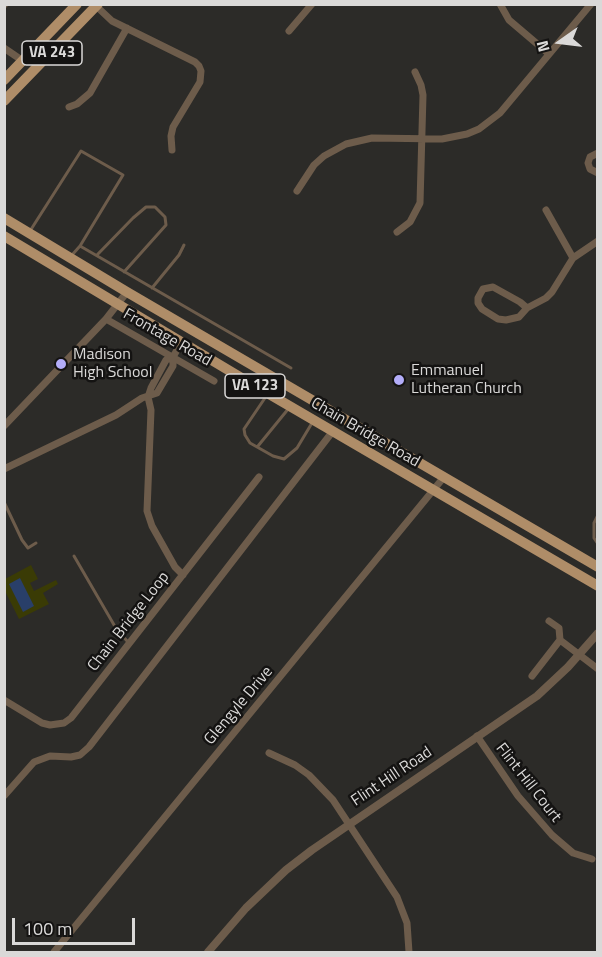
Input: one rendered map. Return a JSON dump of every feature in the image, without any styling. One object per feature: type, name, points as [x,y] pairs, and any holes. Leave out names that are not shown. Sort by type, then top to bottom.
[{"type":"main road","name":"VA 243","points":[[4,80],[77,4]]},
{"type":"main road","name":"VA 243","points":[[4,101],[96,5]]},
{"type":"main road","name":"VA 123","points":[[4,218],[127,292]]},
{"type":"main road","name":"VA 123","points":[[5,237],[118,305]]},
{"type":"main road","name":"Chain Bridge Road","points":[[127,292],[597,567]]},
{"type":"main road","name":"Chain Bridge Road","points":[[118,305],[596,586]]},
{"type":"street","points":[[289,32],[312,4]]},
{"type":"street","points":[[500,4],[509,20],[549,54]]},
{"type":"street","points":[[297,191],[314,165],[329,153],[346,144],[372,138],[454,138],[490,122],[591,4]]},
{"type":"street","points":[[96,5],[112,21],[199,66],[201,76],[173,127],[172,150]]},
{"type":"street","points":[[69,107],[77,104],[90,93],[127,28]]},
{"type":"street","points":[[4,48],[23,61]]},
{"type":"street","points":[[397,232],[411,222],[419,208],[423,95],[415,72]]},
{"type":"street","points":[[597,153],[590,157],[588,164],[590,169],[597,173]]},
{"type":"street","points":[[546,210],[573,258]]},
{"type":"street","points":[[527,308],[493,287],[483,289],[478,298],[482,309],[498,319],[506,321],[519,317],[527,308],[546,298],[573,258],[597,241]]},
{"type":"street","points":[[4,426],[106,319],[127,292]]},
{"type":"street","name":"Frontage Road","points":[[106,319],[214,381]]},
{"type":"street","points":[[4,469],[116,415],[141,398],[157,393],[173,366],[173,357],[181,343]]},
{"type":"street","name":"Chain Bridge Loop","points":[[4,700],[42,723],[50,725],[64,723],[71,718],[183,575],[174,567],[147,511],[151,410],[148,397]]},
{"type":"street","points":[[4,796],[34,762],[50,756],[71,758],[80,755],[89,747],[333,431]]},
{"type":"street","points":[[183,575],[260,477]]},
{"type":"street","name":"Glengyle Drive","points":[[54,952],[444,477]]},
{"type":"street","points":[[532,676],[560,640],[559,628],[549,621]]},
{"type":"street","name":"Flint Hill Road","points":[[208,952],[267,887],[312,850],[537,696],[580,654],[597,633]]},
{"type":"street","points":[[560,640],[597,669]]},
{"type":"street","name":"Flint Hill Court","points":[[477,736],[518,796],[552,835],[573,853],[592,859]]},
{"type":"street","points":[[269,753],[282,758],[309,775],[333,800],[397,897],[407,923],[409,952]]},
{"type":"lane","points":[[29,233],[81,151],[123,175],[80,246],[70,258]]},
{"type":"lane","points":[[97,255],[123,227],[146,207],[155,207],[165,216],[166,225],[124,272]]},
{"type":"lane","points":[[152,288],[179,255],[184,245]]},
{"type":"lane","points":[[80,246],[291,368]]},
{"type":"lane","points":[[268,393],[244,429],[250,442],[273,456],[288,458],[314,420]]},
{"type":"lane","points":[[258,446],[291,407]]},
{"type":"lane","points":[[4,501],[28,548],[36,543]]},
{"type":"lane","points":[[597,515],[594,523],[594,538],[597,544]]},
{"type":"lane","points":[[74,556],[117,630],[129,644]]},
{"type":"shaded area","points":[[31,565],[38,579],[30,583],[34,591],[56,580],[58,584],[43,593],[49,604],[19,619],[5,591],[5,579]]},
{"type":"water","points":[[20,578],[34,606],[23,612],[9,584]]},
{"type":"place","name":"Madison High School","points":[[61,364]]},
{"type":"place","name":"Emmanuel Lutheran Church","points":[[399,380]]}]
